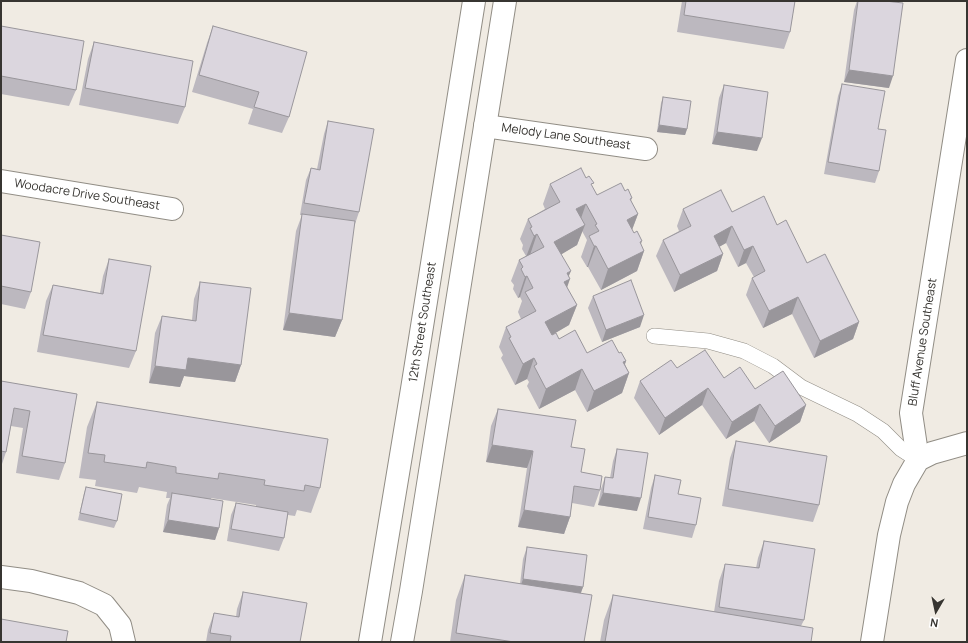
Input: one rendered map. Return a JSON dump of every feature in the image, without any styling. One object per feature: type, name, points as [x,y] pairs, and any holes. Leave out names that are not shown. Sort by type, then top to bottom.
[{"type":"main road","name":"12th Street Southeast","points":[[370,642],[474,1]]},
{"type":"main road","points":[[402,642],[505,1]]},
{"type":"main road","name":"Bluff Avenue Southeast","points":[[918,460],[911,413],[967,60]]},
{"type":"main road","name":"Melody Lane Southeast","points":[[485,126],[646,149]]},
{"type":"main road","name":"Woodacre Drive Southeast","points":[[1,181],[172,209]]},
{"type":"main road","points":[[872,642],[889,535],[897,502],[904,484],[918,460],[932,453],[967,443]]},
{"type":"main road","points":[[1,577],[31,581],[79,593],[104,606],[120,625],[124,642]]},
{"type":"lane","points":[[654,336],[708,341],[744,351],[773,366],[801,387],[857,414],[883,431],[901,449],[918,460]]},
{"type":"building","points":[[686,1],[795,1],[790,32],[684,15]]},
{"type":"building","points":[[858,1],[903,3],[893,76],[849,70]]},
{"type":"building","points":[[1,26],[84,41],[76,90],[1,76]]},
{"type":"building","points":[[213,26],[307,52],[289,117],[254,107],[259,92],[199,75]]},
{"type":"building","points":[[94,42],[193,61],[185,107],[85,88]]},
{"type":"building","points":[[842,84],[885,91],[878,129],[886,130],[879,171],[828,162]]},
{"type":"building","points":[[724,85],[768,92],[762,138],[717,132]]},
{"type":"building","points":[[663,97],[691,101],[687,129],[659,125]]},
{"type":"building","points":[[328,121],[374,129],[359,212],[304,203],[311,168],[320,170]]},
{"type":"building","points":[[581,168],[586,178],[589,176],[594,183],[591,184],[597,195],[621,183],[625,191],[628,189],[632,198],[630,199],[638,214],[627,220],[634,233],[637,231],[642,241],[640,242],[644,251],[608,269],[589,236],[599,231],[595,225],[597,224],[586,204],[576,209],[585,225],[554,242],[571,271],[567,273],[570,279],[564,282],[577,305],[545,322],[552,335],[556,333],[559,339],[575,330],[587,353],[612,340],[619,353],[621,352],[626,361],[623,362],[629,373],[594,391],[582,369],[546,389],[534,366],[537,364],[534,358],[523,364],[509,338],[511,337],[506,327],[536,311],[525,292],[533,288],[527,276],[525,277],[521,269],[523,267],[519,260],[544,247],[537,234],[534,236],[528,219],[560,202],[550,184]]},
{"type":"building","points":[[721,190],[732,212],[764,196],[777,225],[786,220],[807,263],[825,254],[859,322],[820,341],[798,297],[769,311],[752,278],[765,271],[753,246],[744,250],[732,226],[714,236],[723,254],[680,275],[663,240],[691,226],[683,209]]},
{"type":"building","points":[[302,214],[355,221],[342,320],[289,313]]},
{"type":"building","points":[[1,235],[40,242],[31,292],[1,286]]},
{"type":"building","points":[[109,259],[151,266],[136,351],[43,335],[53,285],[103,294]]},
{"type":"building","points":[[631,280],[644,315],[606,330],[593,296]]},
{"type":"building","points":[[200,282],[251,288],[241,365],[188,358],[186,370],[155,366],[162,316],[196,321]]},
{"type":"building","points":[[705,350],[724,378],[740,367],[755,389],[783,371],[806,405],[775,426],[760,404],[732,422],[708,388],[665,418],[640,381],[671,360],[677,368]]},
{"type":"building","points":[[1,381],[77,394],[65,463],[22,456],[30,411],[14,408],[6,452],[1,451]]},
{"type":"building","points":[[97,402],[328,439],[320,488],[305,485],[304,491],[264,485],[265,480],[219,473],[218,479],[176,473],[176,467],[147,462],[146,468],[104,462],[105,455],[88,453]]},
{"type":"building","points":[[498,409],[576,420],[571,447],[585,449],[581,472],[602,476],[600,490],[574,486],[570,517],[524,510],[533,451],[492,445]]},
{"type":"building","points":[[736,441],[827,456],[819,505],[728,489]]},
{"type":"building","points":[[617,449],[648,453],[641,498],[603,493],[605,477],[613,478]]},
{"type":"building","points":[[655,475],[681,480],[678,494],[701,498],[696,525],[648,517]]},
{"type":"building","points":[[86,487],[122,494],[117,521],[80,513]]},
{"type":"building","points":[[172,493],[223,501],[219,528],[168,520]]},
{"type":"building","points":[[236,503],[288,512],[284,538],[231,529]]},
{"type":"building","points":[[764,541],[815,549],[804,620],[719,607],[725,564],[759,568]]},
{"type":"building","points":[[527,547],[587,555],[583,587],[523,579]]},
{"type":"building","points":[[465,575],[592,595],[584,642],[514,642],[456,633]]},
{"type":"building","points":[[243,592],[307,603],[300,642],[230,642],[231,636],[210,633],[214,613],[239,617]]},
{"type":"building","points":[[613,595],[813,628],[811,642],[605,642]]},
{"type":"building","points":[[1,619],[68,631],[66,642],[1,642]]}]
